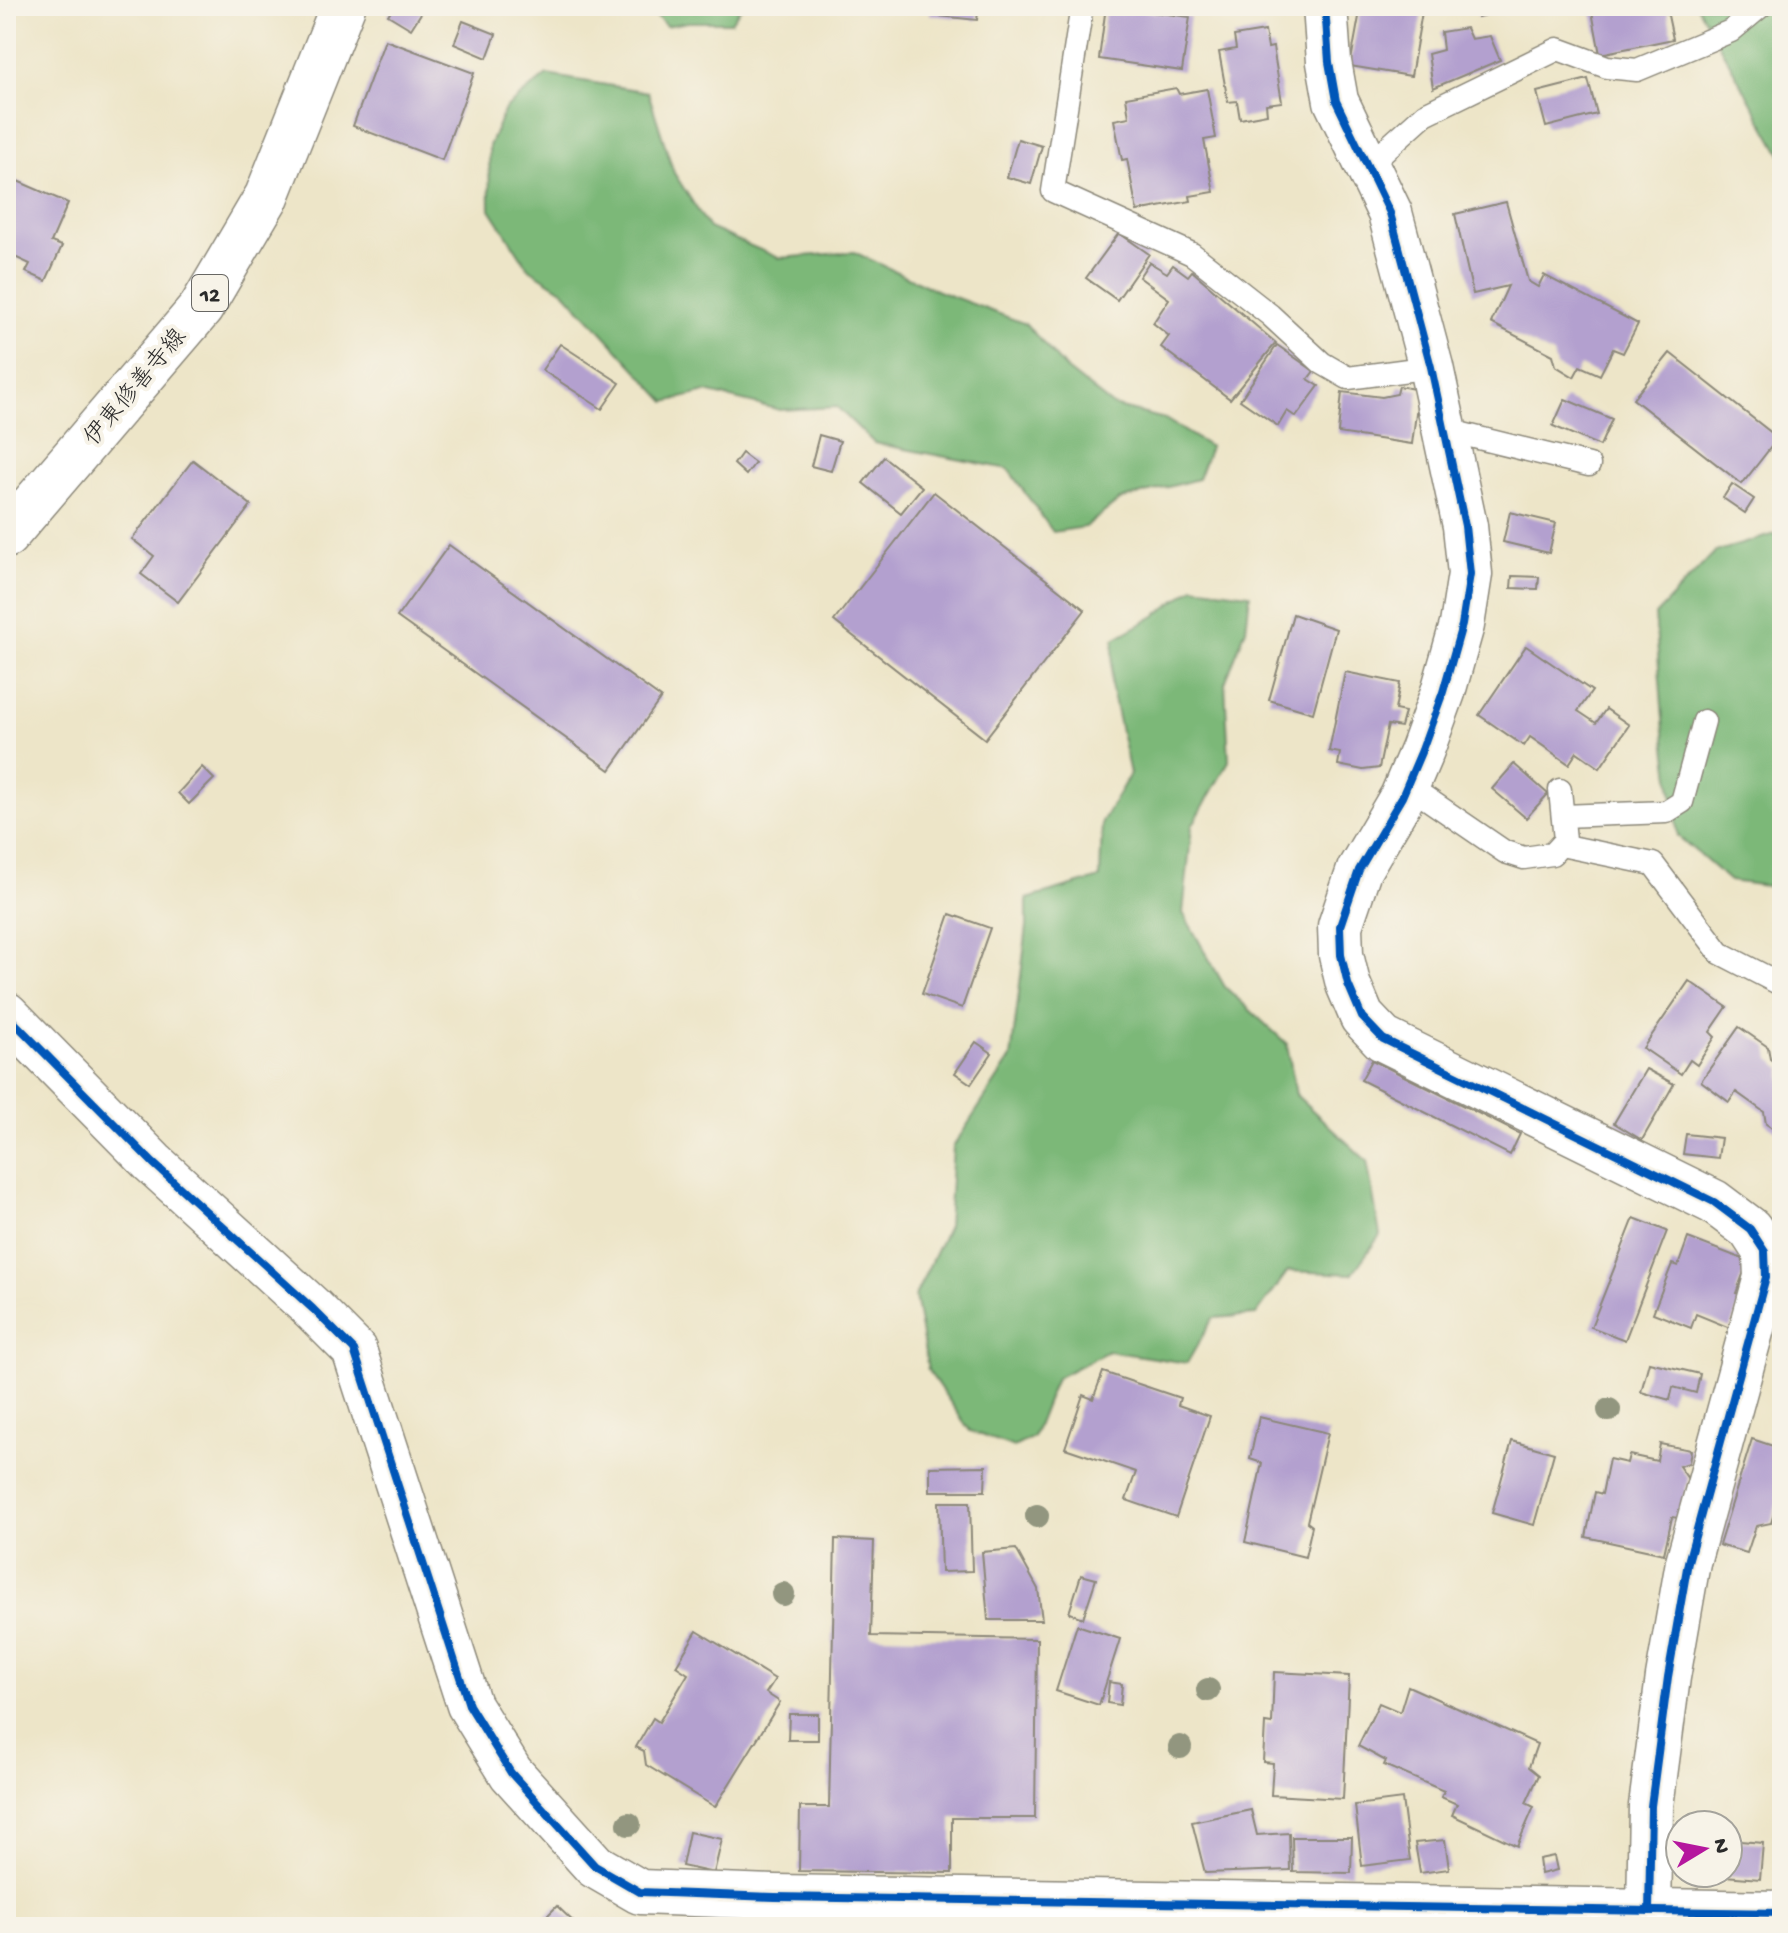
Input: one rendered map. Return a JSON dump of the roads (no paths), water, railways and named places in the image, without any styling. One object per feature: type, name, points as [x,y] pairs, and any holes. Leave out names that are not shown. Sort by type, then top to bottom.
[{"type":"street","name":"伊東修善寺線","points":[[6,536],[201,308],[267,196],[343,6]]},
{"type":"street","points":[[1325,6],[1329,62],[1336,101],[1390,213],[1431,367],[1465,526],[1470,574],[1462,625],[1447,678],[1407,785],[1359,870],[1340,926],[1341,955],[1348,984],[1362,1017],[1383,1039],[1714,1202],[1750,1229],[1774,1267],[1766,1277],[1685,1576],[1651,1806],[1649,1911]]},
{"type":"street","points":[[6,1014],[153,1163],[354,1350],[469,1705],[511,1773],[595,1866],[640,1892],[1782,1913]]},
{"type":"lane","points":[[1082,6],[1053,191],[1192,254],[1270,315],[1322,363],[1348,378],[1431,367]]},
{"type":"lane","points":[[1367,166],[1425,114],[1558,49],[1607,67],[1637,70],[1731,31],[1761,6]]},
{"type":"lane","points":[[1446,430],[1589,465]]},
{"type":"lane","points":[[1563,816],[1666,812],[1682,802],[1704,721]]},
{"type":"lane","points":[[1407,785],[1505,852],[1524,858],[1552,854],[1565,840],[1560,790]]},
{"type":"lane","points":[[1561,845],[1653,864],[1720,953],[1782,985]]}]
